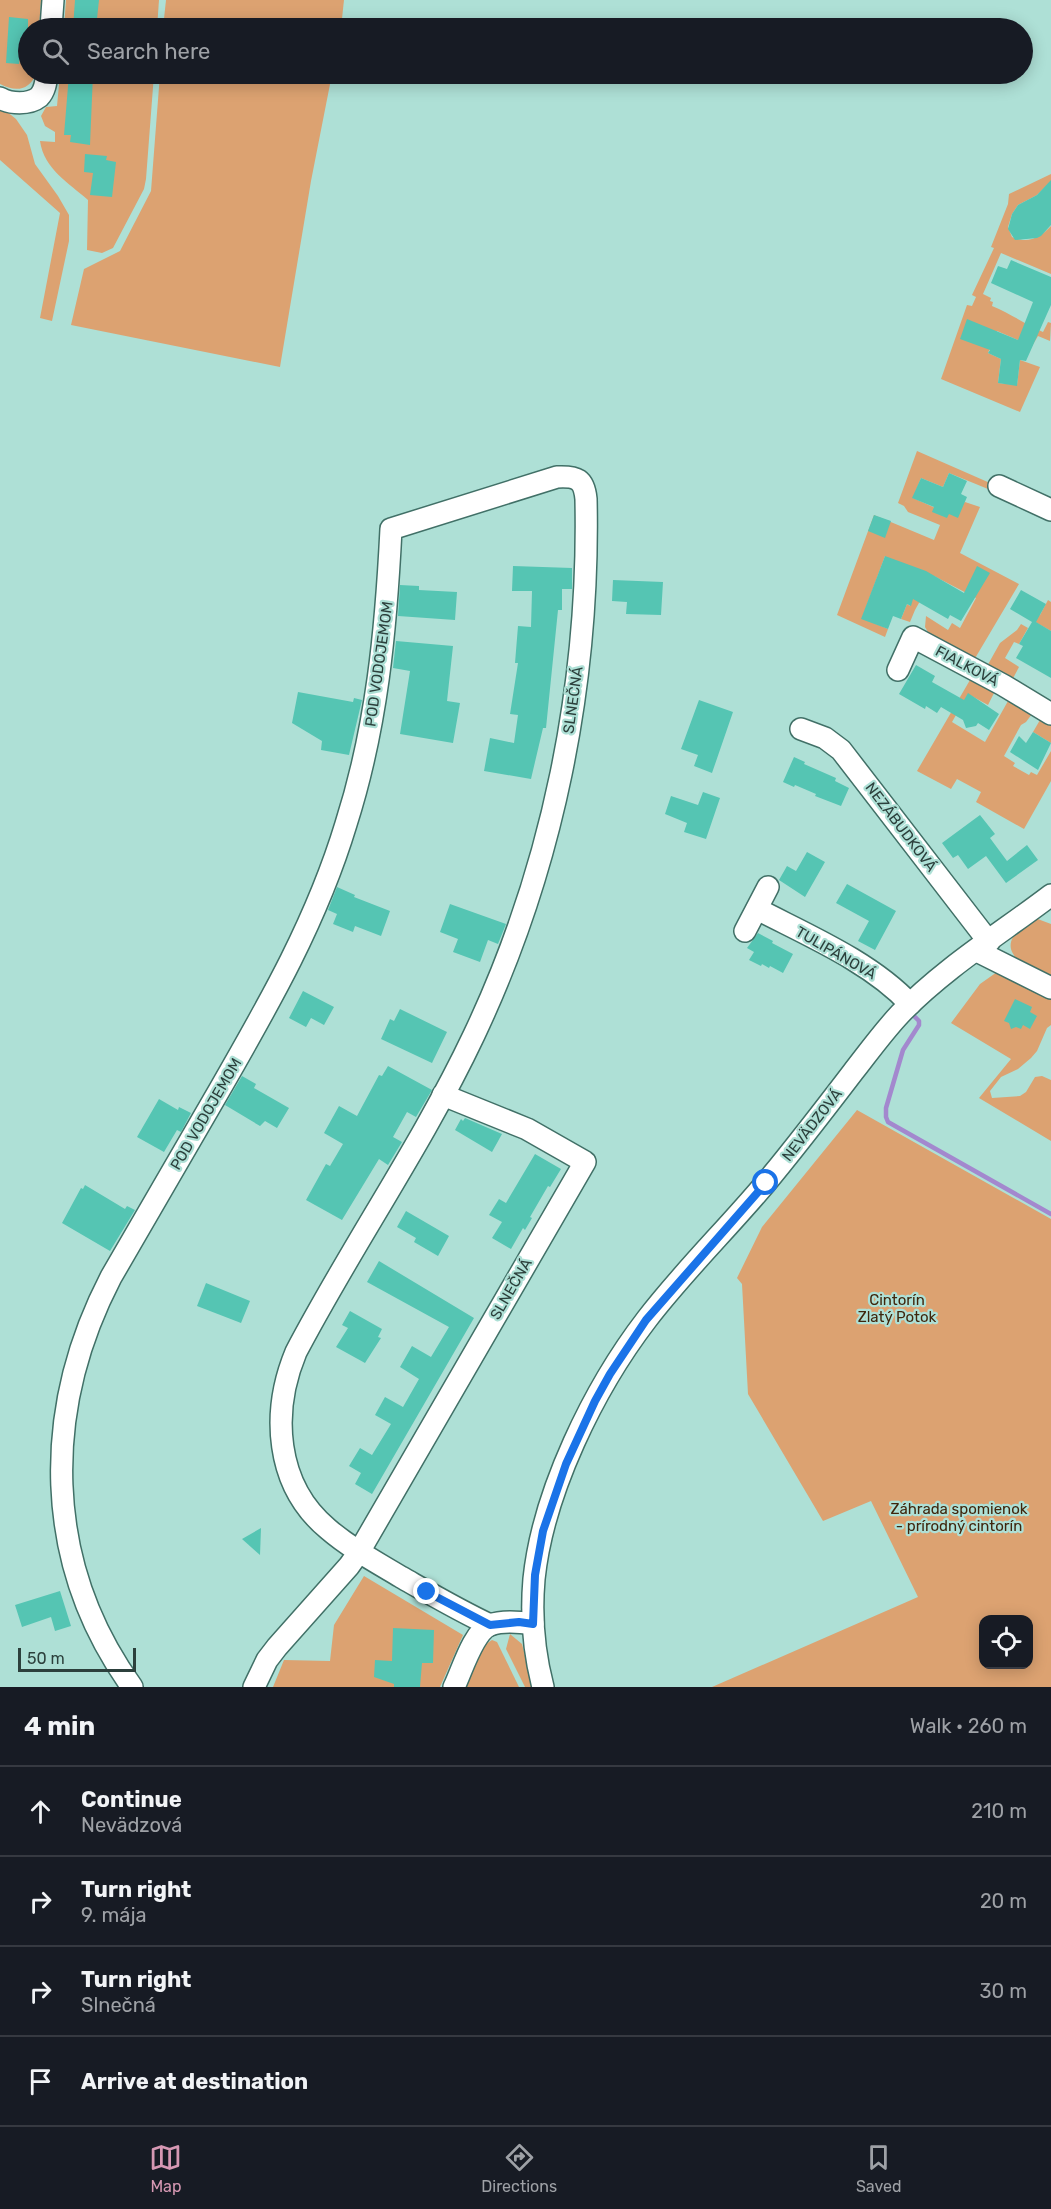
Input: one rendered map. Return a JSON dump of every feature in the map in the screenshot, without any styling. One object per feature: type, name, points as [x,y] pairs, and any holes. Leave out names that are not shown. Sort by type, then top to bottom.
[{"type":"street","points":[[52,18],[54,0]]},
{"type":"street","points":[[0,98],[12,103],[32,100],[40,96],[45,84]]},
{"type":"street","name":"SLNEČNÁ","points":[[391,529],[557,477],[570,476],[578,479],[585,487],[585,594],[570,727],[548,831],[512,946],[474,1035],[444,1095],[293,1358],[283,1390],[281,1406],[281,1436],[288,1469],[306,1503],[328,1529],[359,1552],[427,1592],[490,1625]]},
{"type":"street","points":[[999,486],[1051,510]]},
{"type":"street","name":"POD VODOJEMOM","points":[[132,1687],[96,1627],[81,1587],[70,1545],[61,1463],[71,1385],[78,1355],[97,1305],[267,1008],[302,940],[327,880],[352,804],[372,722],[385,638],[391,529]]},
{"type":"street","name":"FIALKOVÁ","points":[[898,670],[913,637],[1003,685],[1051,714]]},
{"type":"street","name":"NEZÁBUDKOVÁ","points":[[801,729],[825,738],[841,750],[983,946],[1051,988]]},
{"type":"street","points":[[745,931],[768,887]]},
{"type":"street","name":"NEVÄDZOVÁ","points":[[533,1624],[535,1575],[543,1531],[566,1464],[610,1374],[659,1304],[766,1183],[880,1038],[910,1004],[1051,895]]},
{"type":"street","name":"TULIPÁNOVÁ","points":[[757,909],[856,963],[895,988],[910,1004]]},
{"type":"street","name":"SLNEČNÁ","points":[[359,1552],[585,1162],[527,1129],[444,1095]]},
{"type":"street","points":[[254,1687],[267,1660],[277,1647],[359,1552]]},
{"type":"street","points":[[454,1687],[476,1637],[483,1629],[490,1625],[510,1623],[533,1624],[543,1687]]},
{"type":"green space","points":[[0,0],[41,0],[40,18],[18,18],[18,84],[30,84],[16,89],[0,84]]},
{"type":"green space","points":[[66,0],[159,0],[158,18],[65,18]]},
{"type":"green space","points":[[166,0],[344,0],[342,18],[164,18]]},
{"type":"green space","points":[[59,84],[153,84],[144,189],[113,248],[102,253],[87,250],[88,200],[52,167],[42,151],[40,141],[55,142],[55,132],[45,126],[41,116],[46,107],[57,106]]},
{"type":"green space","points":[[159,84],[330,84],[311,181],[280,367],[71,325],[84,269],[120,251],[151,191]]},
{"type":"green space","points":[[0,106],[16,119],[27,135],[35,164],[69,215],[69,241],[52,321],[40,318],[60,213],[0,160]]},
{"type":"green space","points":[[1051,174],[1051,181],[1037,195],[1018,205],[1008,227],[1012,237],[1028,240],[1043,234],[1051,226],[1051,274],[1001,253],[983,294],[991,298],[992,306],[1043,332],[1048,322],[1051,323],[1050,341],[1038,336],[1032,346],[997,331],[988,353],[1001,359],[998,383],[1017,385],[1020,360],[1040,367],[1020,412],[941,379],[967,305],[972,306],[976,297],[972,295],[994,248],[991,247],[1008,204],[1009,194]]},
{"type":"green space","points":[[917,451],[990,483],[988,489],[949,473],[943,487],[921,478],[913,498],[949,514],[965,502],[980,507],[960,553],[1019,584],[974,660],[929,634],[925,627],[926,616],[948,630],[952,623],[960,628],[976,598],[934,576],[910,622],[901,619],[907,604],[910,606],[885,556],[862,618],[888,629],[885,637],[837,615],[874,515],[934,540],[940,525],[908,512],[898,503]]},
{"type":"green space","points":[[1048,600],[1051,602],[1051,631],[1030,619],[1040,615]]},
{"type":"green space","points":[[1021,624],[1028,628],[1019,644],[1014,642],[1005,658],[1019,667],[1011,682],[986,668],[1000,643]]},
{"type":"green space","points":[[970,680],[994,693],[988,705],[968,694],[952,722],[985,742],[1008,701],[1032,714],[1021,725],[1004,756],[1015,763],[1013,766],[1029,775],[1031,772],[1037,775],[1051,751],[1051,781],[1024,829],[976,802],[981,792],[957,779],[951,789],[917,771]]},
{"type":"green space","points":[[1040,720],[1051,726],[1051,743],[1033,732]]},
{"type":"green space","points":[[1035,918],[1051,924],[1051,978],[1022,963],[1012,952],[1013,937]]},
{"type":"green space","points":[[997,972],[1051,999],[1051,1025],[1047,1028],[1037,1051],[1018,1069],[1001,1077],[990,1091],[992,1098],[1020,1096],[1026,1092],[1035,1077],[1042,1076],[1051,1080],[1051,1141],[979,1098],[1011,1059],[951,1023],[980,984]]},
{"type":"green space","name":"Cintorín Zlatý Potok","points":[[857,1110],[1051,1219],[1051,1687],[712,1687],[918,1597],[871,1501],[823,1521],[748,1394],[742,1284],[737,1278],[762,1227]]},
{"type":"green space","points":[[364,1576],[463,1635],[440,1687],[273,1687],[284,1660],[330,1661],[334,1625]]},
{"type":"green space","points":[[510,1634],[522,1644],[533,1687],[525,1687],[506,1649]]},
{"type":"green space","points":[[492,1640],[497,1642],[519,1687],[464,1687],[483,1646]]},
{"type":"building","points":[[75,0],[99,0],[97,18],[74,18]]},
{"type":"building","points":[[9,17],[18,18],[18,64],[6,63]]},
{"type":"building","points":[[68,84],[93,84],[90,145],[70,142],[71,135],[64,135]]},
{"type":"building","points":[[85,154],[107,156],[106,160],[116,162],[112,197],[90,195],[93,173],[84,172]]},
{"type":"building","points":[[1051,180],[1051,225],[1037,238],[1015,240],[1008,229],[1012,214],[1018,205],[1037,195]]},
{"type":"building","points":[[1011,260],[1051,277],[1051,305],[1026,361],[1020,360],[1017,386],[998,383],[1001,359],[988,353],[990,350],[960,339],[967,319],[1018,340],[1033,302],[991,283],[998,266],[1007,269]]},
{"type":"building","points":[[949,473],[967,481],[961,494],[967,497],[958,518],[949,514],[947,518],[932,512],[934,507],[912,498],[921,478],[943,487]]},
{"type":"building","points":[[874,515],[891,521],[885,538],[868,531]]},
{"type":"building","points":[[885,556],[926,571],[964,593],[977,566],[990,573],[961,621],[950,615],[948,619],[913,599],[911,606],[907,604],[901,619],[893,616],[888,629],[861,619]]},
{"type":"building","points":[[513,566],[572,568],[572,589],[562,589],[562,610],[558,610],[546,728],[543,728],[531,779],[484,771],[490,738],[514,743],[518,715],[510,714],[518,663],[515,663],[518,626],[531,627],[532,591],[512,591]]},
{"type":"building","points":[[613,580],[663,582],[661,615],[626,614],[627,602],[612,601]]},
{"type":"building","points":[[400,585],[419,586],[419,590],[457,592],[455,620],[398,616]]},
{"type":"building","points":[[1021,590],[1046,604],[1036,622],[1051,631],[1051,678],[1016,658],[1023,646],[1019,644],[1032,622],[1010,609]]},
{"type":"building","points":[[396,641],[453,646],[447,701],[460,703],[453,743],[400,734],[410,671],[393,668]]},
{"type":"building","points":[[916,665],[935,676],[932,682],[964,700],[968,693],[999,714],[989,730],[978,723],[976,726],[966,728],[963,720],[941,707],[937,713],[899,694]]},
{"type":"building","points":[[298,692],[353,702],[354,698],[362,700],[349,755],[321,750],[322,741],[292,723]]},
{"type":"building","points":[[699,700],[733,712],[712,773],[694,766],[698,755],[681,749]]},
{"type":"building","points":[[1033,732],[1051,743],[1038,770],[1010,752],[1019,736],[1026,743]]},
{"type":"building","points":[[794,757],[836,778],[835,781],[849,788],[841,806],[795,785],[794,787],[783,782]]},
{"type":"building","points":[[703,792],[720,798],[706,839],[684,832],[687,823],[665,814],[671,796],[698,805]]},
{"type":"building","points":[[980,815],[995,834],[990,838],[1007,861],[1027,845],[1038,860],[1006,883],[986,856],[968,869],[958,855],[953,858],[942,843]]},
{"type":"building","points":[[807,852],[825,862],[805,897],[779,880],[787,866],[796,871]]},
{"type":"building","points":[[847,884],[896,911],[875,950],[858,941],[869,921],[836,903]]},
{"type":"building","points":[[337,887],[355,895],[354,897],[390,911],[381,936],[355,926],[353,932],[333,924],[337,914],[328,910]]},
{"type":"building","points":[[450,904],[506,924],[498,944],[488,940],[480,962],[453,952],[458,939],[440,932]]},
{"type":"building","points":[[758,933],[793,954],[783,973],[770,966],[769,968],[762,964],[761,966],[749,960],[754,952],[747,948]]},
{"type":"building","points":[[303,991],[334,1007],[324,1025],[311,1018],[306,1027],[289,1018]]},
{"type":"building","points":[[1015,999],[1032,1007],[1030,1012],[1037,1016],[1030,1029],[1023,1025],[1021,1029],[1016,1027],[1011,1029],[1009,1023],[1004,1021]]},
{"type":"building","points":[[400,1009],[447,1032],[432,1063],[381,1039],[390,1019],[394,1021]]},
{"type":"building","points":[[388,1066],[432,1090],[416,1117],[407,1112],[393,1137],[402,1142],[388,1165],[379,1159],[342,1220],[306,1200],[326,1164],[330,1166],[343,1144],[324,1133],[339,1106],[357,1116],[379,1075],[382,1076]]},
{"type":"building","points":[[242,1076],[256,1084],[254,1088],[289,1108],[277,1128],[265,1121],[260,1126],[225,1105]]},
{"type":"building","points":[[159,1099],[178,1110],[179,1107],[191,1113],[181,1132],[177,1130],[164,1152],[137,1137]]},
{"type":"building","points":[[465,1118],[502,1134],[492,1152],[455,1130],[461,1119],[463,1121]]},
{"type":"building","points":[[535,1154],[561,1169],[550,1187],[548,1186],[525,1230],[523,1228],[511,1249],[492,1238],[502,1222],[489,1215],[499,1199],[506,1203]]},
{"type":"building","points":[[85,1185],[125,1209],[127,1206],[135,1210],[110,1251],[62,1223],[81,1188],[83,1189]]},
{"type":"building","points":[[406,1211],[449,1236],[438,1256],[414,1242],[416,1238],[397,1227]]},
{"type":"building","points":[[379,1261],[474,1318],[372,1494],[355,1484],[361,1473],[349,1466],[360,1448],[372,1455],[391,1424],[375,1415],[385,1397],[403,1407],[419,1379],[400,1367],[412,1346],[431,1357],[449,1327],[367,1282]]},
{"type":"building","points":[[206,1283],[250,1301],[241,1323],[197,1306]]},
{"type":"building","points":[[350,1311],[382,1329],[378,1337],[381,1338],[365,1363],[336,1347],[348,1328],[342,1325]]},
{"type":"building","points":[[261,1528],[260,1555],[242,1539]]},
{"type":"building","points":[[60,1591],[71,1626],[55,1631],[51,1617],[22,1627],[15,1605]]},
{"type":"building","points":[[393,1628],[434,1630],[433,1663],[422,1663],[420,1687],[394,1687],[394,1684],[374,1677],[375,1660],[392,1661]]},
{"type":"waterway","points":[[911,1013],[919,1021],[919,1025],[903,1050],[886,1108],[888,1122],[1051,1214]]},
{"type":"route","points":[[427,1592],[490,1625],[519,1622],[533,1624],[533,1588],[543,1531],[566,1464],[595,1401],[646,1320],[766,1183]]},
{"type":"park label","name":"Záhrada spomienok - prírodný cintorín","points":[[959,1518]]}]
